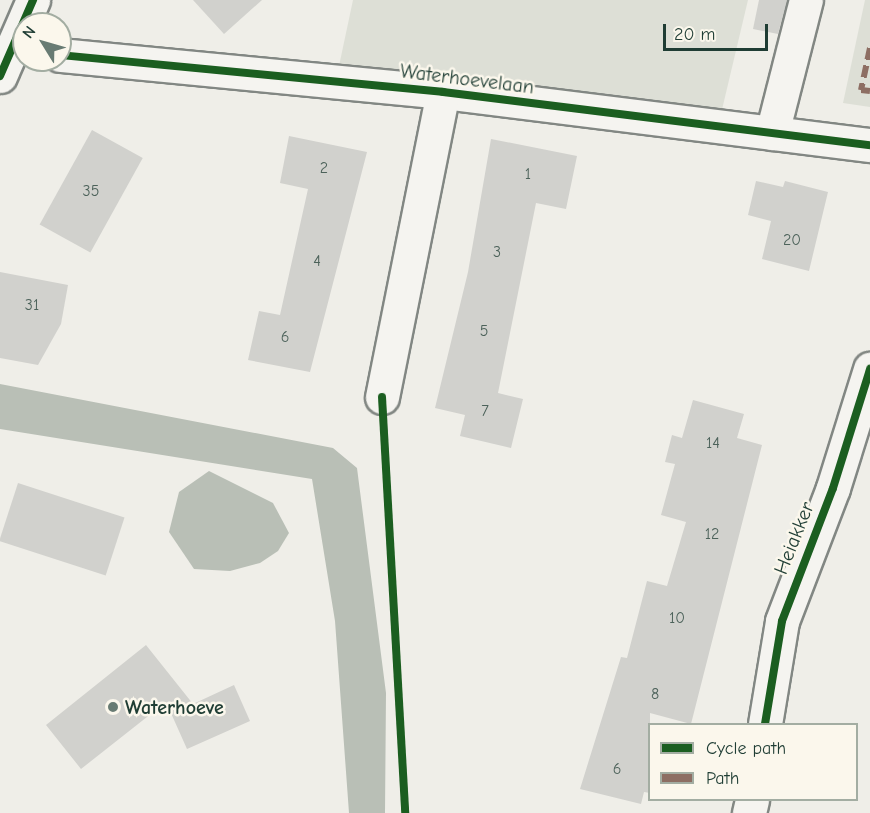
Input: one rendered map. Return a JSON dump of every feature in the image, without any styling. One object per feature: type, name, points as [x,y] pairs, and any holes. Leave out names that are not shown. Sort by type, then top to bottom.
[{"type":"street","points":[[772,134],[806,0]]},
{"type":"street","name":"Waterhoevelaan","points":[[72,56],[443,92],[870,145]]},
{"type":"street","name":"Waterhoevelaan","points":[[382,397],[443,92]]},
{"type":"street","name":"Heiakker","points":[[765,723],[787,602],[833,489],[870,369]]},
{"type":"shaded area","points":[[353,0],[748,0],[720,118],[339,66]]},
{"type":"shaded area","points":[[865,0],[870,0],[870,107],[843,103]]},
{"type":"shaded area","points":[[0,384],[333,448],[357,468],[386,693],[385,813],[349,813],[335,621],[312,479],[0,429]]},
{"type":"shaded area","points":[[209,471],[273,503],[289,533],[278,551],[260,563],[230,571],[194,569],[169,532],[179,492]]},
{"type":"building","points":[[193,0],[262,0],[224,34]]},
{"type":"building","points":[[759,0],[787,0],[778,34],[753,29]]},
{"type":"building","points":[[92,130],[143,158],[90,253],[40,224]]},
{"type":"building","points":[[289,136],[367,152],[310,372],[248,360],[259,311],[280,315],[308,189],[280,183]]},
{"type":"building","points":[[491,139],[577,156],[566,209],[536,203],[498,393],[523,399],[511,448],[460,436],[465,415],[435,408],[468,272]]},
{"type":"building","points":[[756,181],[783,187],[785,181],[828,192],[809,271],[762,259],[771,221],[748,215]]},
{"type":"building","points":[[0,272],[68,285],[61,324],[38,365],[0,358]]},
{"type":"building","points":[[693,400],[744,414],[737,438],[762,445],[691,723],[650,713],[648,793],[644,792],[641,804],[580,789],[621,657],[627,658],[647,581],[667,586],[686,522],[661,515],[675,464],[665,462],[672,435],[682,438]]},
{"type":"building","points":[[18,483],[125,518],[106,576],[0,541]]},
{"type":"building","name":"Waterhoeve","points":[[146,645],[193,704],[234,685],[250,721],[187,749],[166,702],[81,769],[46,725]]},
{"type":"marked path","points":[[870,48],[861,90],[870,91]]},
{"type":"cycle path","points":[[0,76],[33,0]]},
{"type":"cycle path","points":[[72,56],[443,92],[870,145]]},
{"type":"cycle path","points":[[765,723],[782,621],[833,488],[870,369]]},
{"type":"cycle path","points":[[382,397],[405,813]]},
{"type":"place","name":"Waterhoeve","points":[[113,707]]}]
